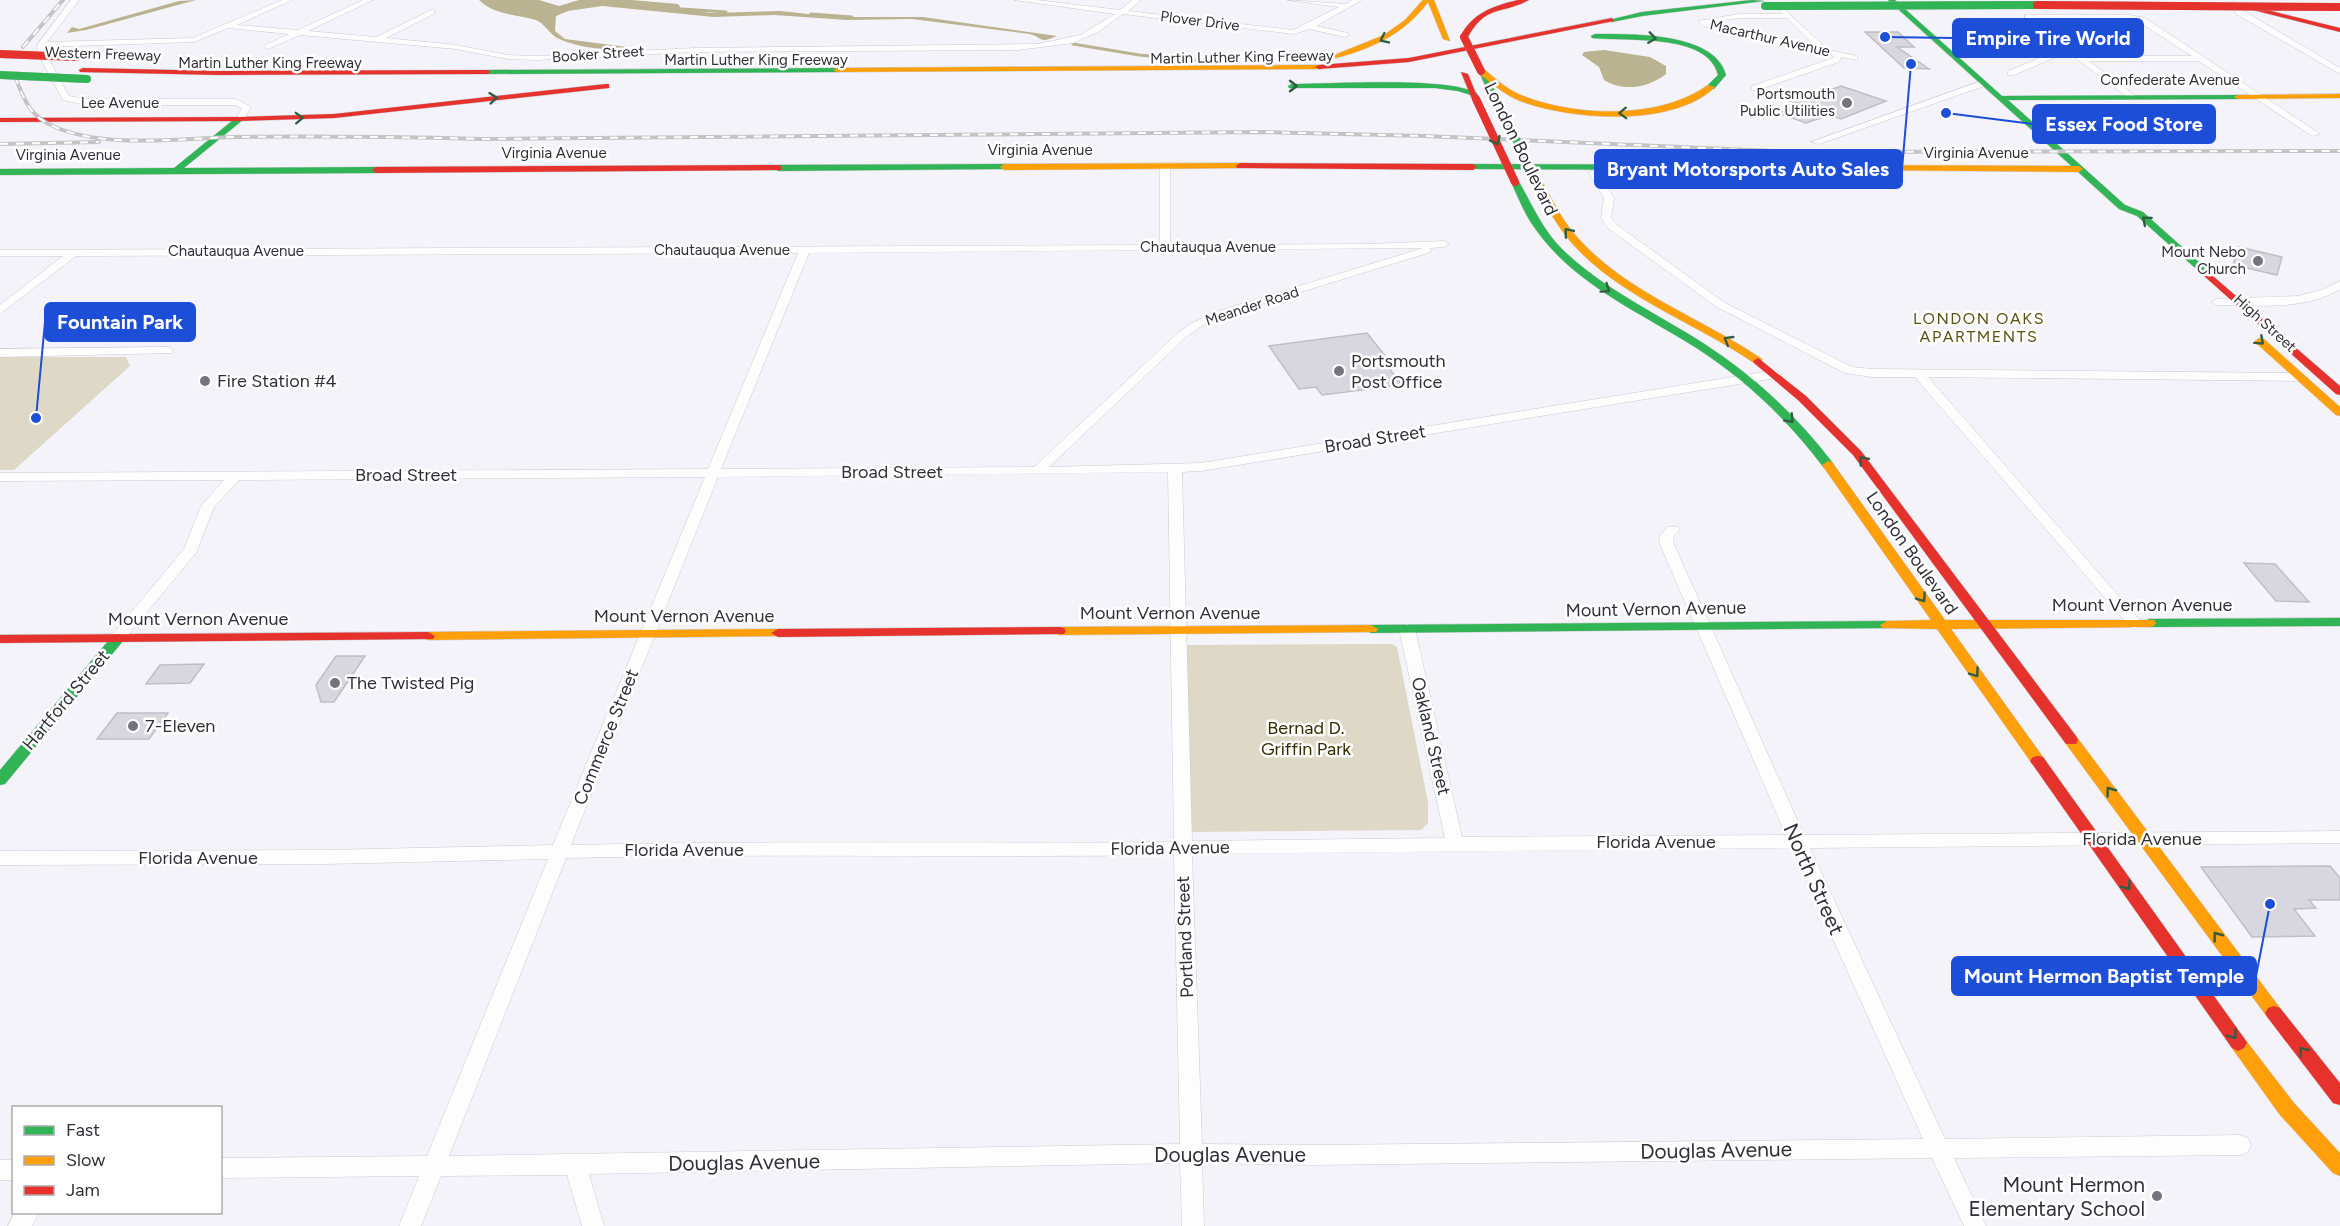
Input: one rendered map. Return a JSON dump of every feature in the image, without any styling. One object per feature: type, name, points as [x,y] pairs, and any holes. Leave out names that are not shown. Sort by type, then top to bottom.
[{"type":"main road","points":[[1157,69],[1279,65],[1339,55],[1371,45],[1399,31],[1416,17],[1426,0]]},
{"type":"main road","name":"London Boulevard","points":[[1431,0],[1515,182],[1542,233],[1571,263],[1620,299],[1701,347],[1746,380],[1785,414],[1819,452],[2281,1101],[2340,1167]]},
{"type":"main road","name":"London Boulevard","points":[[1446,0],[1563,227],[1609,270],[1741,348],[1776,375],[1830,424],[1857,453],[2305,1054],[2340,1096]]},
{"type":"main road","points":[[1459,26],[1499,7],[1526,0]]},
{"type":"main road","points":[[1591,24],[1651,8],[1655,3],[1654,0]]},
{"type":"main road","points":[[1591,24],[1672,10],[1785,0]]},
{"type":"main road","points":[[2002,0],[2340,7]]},
{"type":"main road","points":[[2219,0],[2340,30]]},
{"type":"main road","points":[[1511,48],[1647,20],[1766,2],[2340,7]]},
{"type":"main road","points":[[1896,4],[2052,10],[2340,7]]},
{"type":"main road","name":"High Street","points":[[1896,4],[2122,207],[2140,214],[2236,302],[2340,392]]},
{"type":"main road","name":"Martin Luther King Freeway","points":[[81,67],[349,72],[1299,68],[1387,63],[1461,52],[1591,24]]},
{"type":"main road","points":[[1481,71],[1508,91],[1537,103],[1569,110],[1616,113],[1646,111],[1685,102],[1706,92],[1722,75],[1722,70],[1716,60],[1701,51],[1668,41],[1639,36],[1596,36],[1511,48]]},
{"type":"main road","name":"Martin Luther King Freeway","points":[[0,75],[81,67],[744,77],[1338,72],[1443,61],[1511,48]]},
{"type":"main road","points":[[0,54],[81,67]]},
{"type":"main road","points":[[0,59],[81,67],[482,70]]},
{"type":"main road","name":"Western Freeway","points":[[0,67],[81,67]]},
{"type":"main road","points":[[1066,75],[1180,82]]},
{"type":"main road","name":"Lee Avenue","points":[[0,120],[240,119],[334,116],[589,87],[744,77]]},
{"type":"main road","points":[[1279,86],[1435,86],[1459,89],[1475,96]]},
{"type":"main road","name":"Confederate Avenue","points":[[2000,98],[2340,96]]},
{"type":"main road","points":[[176,171],[240,119]]},
{"type":"main road","name":"Virginia Avenue","points":[[0,172],[1165,165],[2079,168]]},
{"type":"main road","name":"High Street","points":[[2122,207],[2119,213],[2190,278]]},
{"type":"main road","name":"High Street","points":[[2212,298],[2232,316]]},
{"type":"main road","name":"High Street","points":[[2248,330],[2340,413]]},
{"type":"main road","name":"Mount Vernon Avenue","points":[[0,639],[2340,622]]},
{"type":"main road","name":"Hartford Street","points":[[0,780],[118,638]]},
{"type":"street","points":[[75,0],[41,45],[43,57],[66,98],[74,101],[236,102],[247,106],[240,119]]},
{"type":"street","points":[[41,45],[132,41],[184,42],[288,0]]},
{"type":"street","points":[[268,47],[369,0]]},
{"type":"street","name":"Plover Drive","points":[[1018,0],[1287,32],[1300,31],[1309,27]]},
{"type":"street","name":"Booker Street","points":[[227,26],[537,58],[686,50],[1018,48],[1046,47],[1086,37],[1137,0]]},
{"type":"street","points":[[1291,0],[1347,6]]},
{"type":"street","points":[[1309,27],[1358,0]]},
{"type":"street","points":[[1766,2],[1789,16],[1826,52]]},
{"type":"street","points":[[2233,4],[2239,12],[2340,72]]},
{"type":"street","points":[[365,48],[431,12]]},
{"type":"street","name":"Macarthur Avenue","points":[[1789,16],[1739,16],[1702,21],[1706,24],[1854,58]]},
{"type":"street","points":[[2131,97],[2028,17],[2103,17],[2142,20],[2315,134]]},
{"type":"street","points":[[2011,73],[2089,40],[2109,27],[2109,23],[2103,17]]},
{"type":"street","points":[[1309,27],[1345,35]]},
{"type":"street","points":[[1755,88],[1836,60],[1838,55]]},
{"type":"street","points":[[2080,58],[2201,59]]},
{"type":"street","points":[[1816,142],[1984,83]]},
{"type":"street","points":[[1165,165],[1165,248]]},
{"type":"street","points":[[1594,173],[1609,198],[1606,213],[1609,223],[1711,299],[1838,366],[1862,372],[1920,374],[2300,377]]},
{"type":"street","name":"Chautauqua Avenue","points":[[0,253],[1165,248],[1445,244]]},
{"type":"street","name":"Meander Road","points":[[1037,471],[1182,335],[1196,325],[1222,313],[1445,244]]},
{"type":"street","name":"Commerce Street","points":[[410,1226],[647,633],[806,249]]},
{"type":"street","points":[[0,311],[74,252]]},
{"type":"street","points":[[2212,298],[2236,302],[2308,298],[2331,292],[2340,284]]},
{"type":"street","points":[[0,353],[168,351]]},
{"type":"street","points":[[1920,374],[2135,624]]},
{"type":"street","name":"Broad Street","points":[[0,477],[1175,469],[1201,467],[1776,375]]},
{"type":"street","name":"Portland Street","points":[[1175,469],[1182,848],[1193,1226]]},
{"type":"street","name":"Hartford Street","points":[[118,638],[191,549],[208,506],[235,476]]},
{"type":"street","name":"North Street","points":[[1673,530],[1667,535],[1666,542],[1702,626],[1797,841],[1975,1226]]},
{"type":"street","name":"Oakland Street","points":[[1407,629],[1455,844]]},
{"type":"street","name":"Florida Avenue","points":[[0,858],[314,857],[675,849],[975,851],[1455,844],[2340,837]]},
{"type":"street","name":"Douglas Avenue","points":[[222,1168],[575,1165],[1191,1153],[1312,1155],[2240,1145]]},
{"type":"street","points":[[575,1165],[593,1226]]},
{"type":"green space","points":[[0,357],[126,357],[130,366],[14,470],[0,470]]},
{"type":"green space","name":"Bernad D. Griffin Park","points":[[1392,644],[1397,647],[1428,802],[1428,823],[1421,830],[1188,832],[1184,645]]},
{"type":"shaded area","points":[[196,0],[86,30],[67,33],[72,27],[79,29],[179,1]]},
{"type":"shaded area","points":[[479,0],[539,0],[559,6],[579,0],[632,0],[678,4],[681,8],[710,13],[780,11],[836,17],[923,17],[1057,36],[1042,40],[1030,34],[912,19],[847,20],[774,15],[714,17],[602,6],[568,11],[556,16],[555,31],[565,39],[627,47],[601,49],[564,41],[554,36],[536,20],[491,9]]},
{"type":"shaded area","points":[[1604,50],[1650,57],[1666,66],[1666,74],[1652,83],[1636,87],[1612,84],[1604,80],[1599,67],[1582,55],[1584,52]]},
{"type":"building","points":[[1865,32],[1898,32],[1914,47],[1897,47],[1929,69],[1904,68]]},
{"type":"building","name":"Portsmouth Public Utilities","points":[[1841,86],[1886,101],[1841,119],[1830,115],[1806,123],[1778,113],[1801,105],[1787,100],[1821,89],[1827,91]]},
{"type":"building","name":"Mount Nebo Church","points":[[2239,247],[2282,257],[2277,275],[2233,265]]},
{"type":"building","name":"Portsmouth Post Office","points":[[1367,333],[1386,357],[1381,358],[1402,385],[1322,395],[1316,387],[1299,389],[1269,346]]},
{"type":"building","points":[[2244,563],[2275,564],[2309,602],[2276,601]]},
{"type":"building","name":"The Twisted Pig","points":[[336,656],[365,656],[334,702],[321,702],[316,685]]},
{"type":"building","name":"7-Eleven","points":[[204,664],[190,683],[146,684],[160,665]]},
{"type":"building","name":"7-Eleven","points":[[117,713],[168,713],[149,739],[97,739]]},
{"type":"building","points":[[2330,866],[2340,878],[2340,900],[2309,900],[2316,908],[2294,909],[2315,936],[2252,937],[2201,867]]},
{"type":"waterway","points":[[682,9],[726,12]]},
{"type":"waterway","points":[[811,14],[852,17]]},
{"type":"waterway","points":[[1073,44],[1139,55],[1204,61]]},
{"type":"railway","points":[[23,47],[63,0]]},
{"type":"railway","points":[[15,76],[29,107],[46,123],[75,134],[144,141],[236,137],[482,139],[1261,132],[1425,136],[1796,152],[2340,151]]},
{"type":"railway","points":[[0,144],[99,142]]},
{"type":"traffic: fast","points":[[1891,0],[2122,207],[2140,214],[2206,273]]},
{"type":"traffic: fast","points":[[1612,20],[1642,14],[1761,1]]},
{"type":"traffic: fast","points":[[1765,6],[2037,5]]},
{"type":"traffic: fast","points":[[1595,36],[1660,39],[1677,42],[1707,53],[1720,66],[1722,75],[1711,87]]},
{"type":"traffic: fast","points":[[487,72],[837,70]]},
{"type":"traffic: fast","points":[[1481,71],[1495,99]]},
{"type":"traffic: fast","points":[[0,75],[87,79]]},
{"type":"traffic: fast","points":[[1292,86],[1435,86],[1459,89],[1474,94]]},
{"type":"traffic: fast","points":[[2000,98],[2238,97]]},
{"type":"traffic: fast","points":[[1495,99],[1538,182]]},
{"type":"traffic: fast","points":[[176,171],[240,119]]},
{"type":"traffic: fast","points":[[778,168],[1004,167]]},
{"type":"traffic: fast","points":[[1473,167],[1853,168]]},
{"type":"traffic: fast","points":[[0,172],[376,170]]},
{"type":"traffic: fast","points":[[1515,182],[1537,225],[1575,266],[1616,296],[1702,347],[1737,372],[1786,416],[1828,465]]},
{"type":"traffic: fast","points":[[2149,623],[2340,622]]},
{"type":"traffic: fast","points":[[1371,629],[1887,625]]},
{"type":"traffic: fast","points":[[0,780],[118,638]]},
{"type":"traffic: slow","points":[[1336,56],[1363,48],[1387,37],[1408,21],[1426,0]]},
{"type":"traffic: slow","points":[[1431,0],[1447,39]]},
{"type":"traffic: slow","points":[[837,70],[1319,67]]},
{"type":"traffic: slow","points":[[1481,71],[1523,99],[1566,110],[1593,112],[1648,112],[1673,107],[1695,99],[1711,87]]},
{"type":"traffic: slow","points":[[2238,97],[2340,96]]},
{"type":"traffic: slow","points":[[1004,167],[1240,166]]},
{"type":"traffic: slow","points":[[1853,168],[2079,169]]},
{"type":"traffic: slow","points":[[1538,182],[1568,232],[1600,264],[1620,279],[1758,361]]},
{"type":"traffic: slow","points":[[2260,341],[2340,413]]},
{"type":"traffic: slow","points":[[1828,465],[2038,761]]},
{"type":"traffic: slow","points":[[1887,625],[2149,623]]},
{"type":"traffic: slow","points":[[1059,631],[1371,629]]},
{"type":"traffic: slow","points":[[428,636],[778,633]]},
{"type":"traffic: slow","points":[[2071,740],[2274,1013]]},
{"type":"traffic: slow","points":[[2238,1043],[2287,1109],[2340,1167]]},
{"type":"traffic: jam","points":[[1464,37],[1468,28],[1481,15],[1498,7],[1526,0]]},
{"type":"traffic: jam","points":[[2037,5],[2340,7]]},
{"type":"traffic: jam","points":[[2247,7],[2340,30]]},
{"type":"traffic: jam","points":[[1319,67],[1409,60],[1612,20]]},
{"type":"traffic: jam","points":[[1464,37],[1481,71]]},
{"type":"traffic: jam","points":[[0,54],[76,57]]},
{"type":"traffic: jam","points":[[83,70],[220,73],[487,72]]},
{"type":"traffic: jam","points":[[1464,74],[1476,99]]},
{"type":"traffic: jam","points":[[240,119],[334,116],[606,86]]},
{"type":"traffic: jam","points":[[1476,99],[1515,182]]},
{"type":"traffic: jam","points":[[0,120],[240,119]]},
{"type":"traffic: jam","points":[[1240,166],[1473,167]]},
{"type":"traffic: jam","points":[[376,170],[778,168]]},
{"type":"traffic: jam","points":[[2206,273],[2340,392]]},
{"type":"traffic: jam","points":[[1758,361],[1802,398],[1857,453],[2071,740]]},
{"type":"traffic: jam","points":[[778,633],[1059,631]]},
{"type":"traffic: jam","points":[[0,639],[428,636]]},
{"type":"traffic: jam","points":[[2038,761],[2238,1043]]},
{"type":"traffic: jam","points":[[2274,1013],[2340,1097]]},
{"type":"place","name":"Empire Tire World","points":[[1885,37]]},
{"type":"place","name":"Bryant Motorsports Auto Sales","points":[[1911,64]]},
{"type":"place","name":"Portsmouth Public Utilities","points":[[1847,103]]},
{"type":"place","name":"Essex Food Store","points":[[1946,113]]},
{"type":"place","name":"Mount Nebo Church","points":[[2258,261]]},
{"type":"place","name":"Portsmouth Post Office","points":[[1339,371]]},
{"type":"place","name":"Fire Station #4","points":[[205,381]]},
{"type":"place","name":"Fountain Park","points":[[36,418]]},
{"type":"place","name":"The Twisted Pig","points":[[335,683]]},
{"type":"place","name":"7-Eleven","points":[[133,726]]},
{"type":"place","name":"Mount Hermon Baptist Temple","points":[[2270,904]]},
{"type":"place","name":"Mount Hermon Elementary School","points":[[2157,1196]]},
{"type":"district","name":"LONDON OAKS APARTMENTS","points":[[1979,327]]}]
